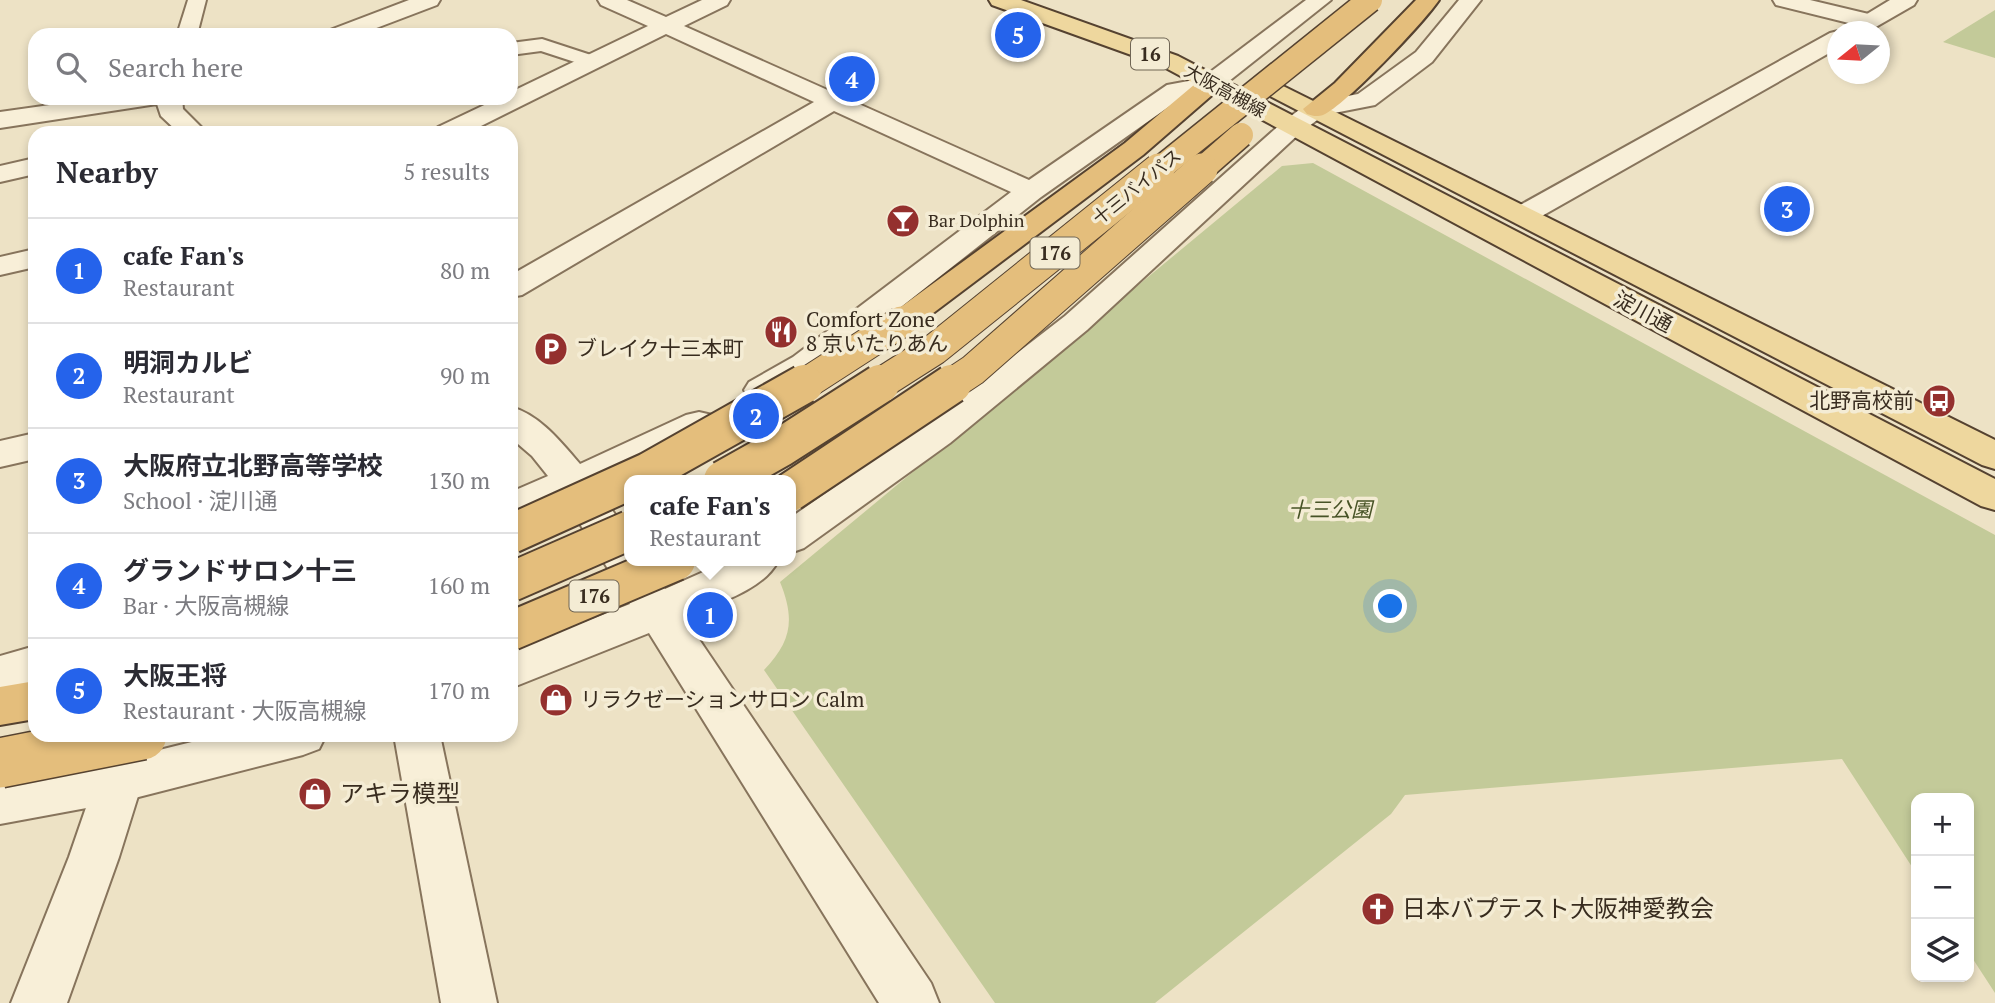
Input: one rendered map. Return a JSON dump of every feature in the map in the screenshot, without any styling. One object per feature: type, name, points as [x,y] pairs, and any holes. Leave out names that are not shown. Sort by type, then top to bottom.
[{"type":"highway","name":"十三バイパス","points":[[732,475],[935,349],[1370,0]]},
{"type":"highway","name":"176","points":[[796,488],[973,370],[1371,21],[1385,0]]},
{"type":"highway","points":[[1304,118],[1344,88],[1428,0]]},
{"type":"highway","name":"176","points":[[641,475],[768,407],[901,322],[1134,149],[1222,76]]},
{"type":"highway","name":"176","points":[[518,531],[624,483]]},
{"type":"highway","name":"176","points":[[518,579],[624,532]]},
{"type":"highway","name":"176","points":[[518,628],[664,566]]},
{"type":"highway","points":[[0,706],[28,701]]},
{"type":"highway","points":[[0,764],[108,742]]},
{"type":"main road","name":"大阪高槻線","points":[[1000,0],[1170,61],[1222,76]]},
{"type":"main road","name":"大阪高槻線","points":[[1045,0],[1183,47],[1222,76],[1304,118]]},
{"type":"main road","name":"淀川通","points":[[1304,118],[1523,215],[1995,456]]},
{"type":"main road","name":"淀川通","points":[[1304,118],[1995,496]]},
{"type":"street","points":[[189,28],[197,0]]},
{"type":"street","points":[[356,28],[429,0]]},
{"type":"street","points":[[609,0],[1031,191]]},
{"type":"street","points":[[518,97],[719,0]]},
{"type":"street","points":[[518,504],[632,457],[697,426],[805,365],[1031,191],[1176,90],[1222,76],[1320,0]]},
{"type":"street","points":[[796,533],[937,434],[1076,323],[1304,118],[1366,100],[1424,57],[1470,0]]},
{"type":"street","points":[[1784,0],[1845,21]]},
{"type":"street","points":[[1868,21],[1906,0]]},
{"type":"street","points":[[1523,215],[1827,44]]},
{"type":"street","points":[[518,48],[542,45],[590,61]]},
{"type":"street","points":[[518,284],[834,101]]},
{"type":"street","points":[[0,120],[104,105]]},
{"type":"street","points":[[170,105],[170,111],[185,126]]},
{"type":"street","points":[[461,126],[503,105]]},
{"type":"street","points":[[0,174],[28,168]]},
{"type":"street","points":[[0,266],[28,260]]},
{"type":"street","points":[[518,425],[545,447],[573,481],[624,560]]},
{"type":"street","points":[[0,454],[28,448]]},
{"type":"street","points":[[628,566],[911,1003]]},
{"type":"street","points":[[518,667],[657,611],[738,575],[751,566]]},
{"type":"street","points":[[0,674],[28,666]]},
{"type":"street","points":[[0,802],[127,758],[249,742]]},
{"type":"street","points":[[417,742],[469,1003]]},
{"type":"street","points":[[39,1003],[127,758]]},
{"type":"green space","points":[[1995,10],[1995,58],[1943,42]]},
{"type":"green space","name":"十三公園","points":[[1313,163],[1995,535],[1995,993],[1974,961],[1974,793],[1911,793],[1911,865],[1842,759],[1405,795],[1391,814],[1155,1003],[995,1003],[764,670],[780,649],[788,629],[788,607],[780,582],[1282,166]]},
{"type":"place","name":"大阪王将","points":[[1018,35]]},
{"type":"place","name":"グランドサロン十三","points":[[852,79]]},
{"type":"place","name":"大阪府立北野高等学校","points":[[1787,209]]},
{"type":"place","name":"Bar Dolphin","points":[[903,221]]},
{"type":"place","name":"Comfort Zone 8 京いたりあん","points":[[781,332]]},
{"type":"place","name":"ブレイク十三本町","points":[[551,349]]},
{"type":"place","name":"北野高校前","points":[[1939,401]]},
{"type":"place","name":"明洞カルビ","points":[[756,416]]},
{"type":"place","name":"cafe Fan's","points":[[710,615]]},
{"type":"place","name":"リラクゼーションサロン Calm","points":[[556,700]]},
{"type":"place","name":"アキラ模型","points":[[315,794]]},
{"type":"place","name":"日本バプテスト大阪神愛教会","points":[[1378,909]]}]
